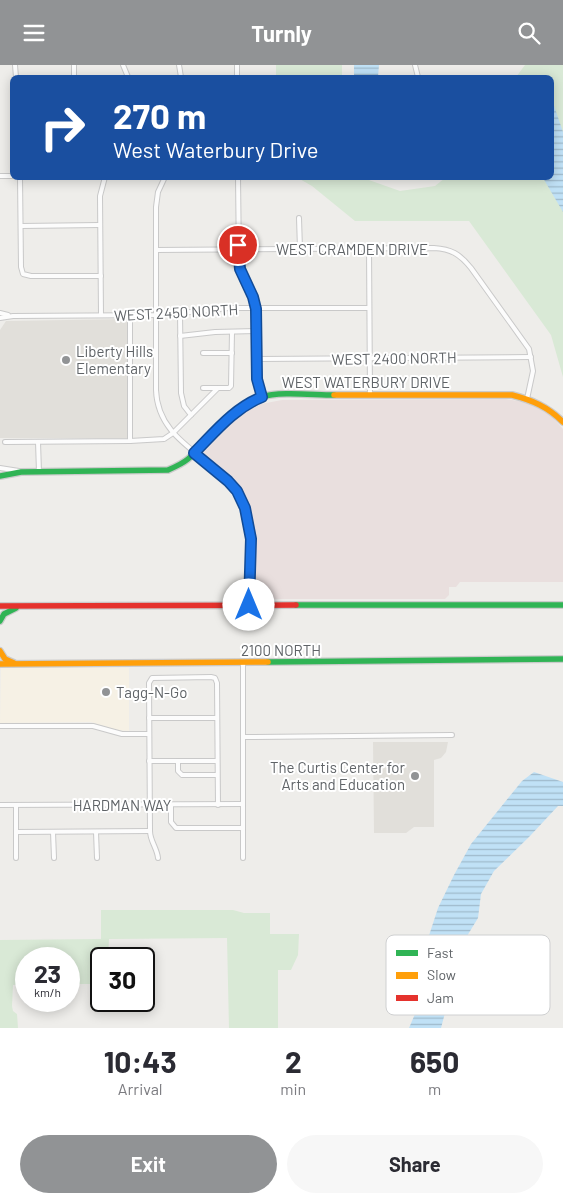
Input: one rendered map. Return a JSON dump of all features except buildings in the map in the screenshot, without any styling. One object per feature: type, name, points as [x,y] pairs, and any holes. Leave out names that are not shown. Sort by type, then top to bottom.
[{"type":"main road","name":"WEST WATERBURY DRIVE","points":[[0,476],[39,471],[168,470],[187,460],[237,411],[248,403],[262,397],[301,393],[370,395],[501,394],[528,399],[546,407],[563,423]]},
{"type":"main road","points":[[0,606],[563,605]]},
{"type":"main road","points":[[0,621],[7,612],[24,606]]},
{"type":"main road","points":[[0,651],[5,659],[17,664]]},
{"type":"main road","name":"2100 NORTH","points":[[0,664],[563,659]]},
{"type":"street","points":[[20,180],[21,267],[23,274],[31,276],[101,276]]},
{"type":"street","points":[[101,315],[100,196],[104,180]]},
{"type":"street","points":[[164,180],[158,193],[156,207],[156,397],[164,419],[173,433],[228,481],[237,491],[245,508],[251,539],[249,605]]},
{"type":"street","points":[[238,180],[238,249],[240,269],[253,297],[256,309],[257,379],[262,397]]},
{"type":"street","points":[[299,218],[300,249]]},
{"type":"street","points":[[21,226],[100,225]]},
{"type":"street","points":[[369,249],[370,395]]},
{"type":"street","name":"WEST CRAMDEN DRIVE","points":[[156,250],[444,249],[458,254],[471,268],[526,343],[531,357]]},
{"type":"street","name":"WEST 2450 NORTH","points":[[0,318],[13,316],[156,315],[216,309],[369,307]]},
{"type":"street","name":"WEST 2450 NORTH","points":[[0,313],[13,316]]},
{"type":"street","points":[[180,313],[181,393],[184,406],[191,415]]},
{"type":"street","points":[[130,315],[130,441]]},
{"type":"street","points":[[180,336],[257,331]]},
{"type":"street","points":[[203,388],[230,387],[232,384],[232,332]]},
{"type":"street","points":[[203,353],[232,353]]},
{"type":"street","points":[[528,399],[533,375],[531,357]]},
{"type":"street","name":"WEST 2400 NORTH","points":[[257,359],[531,357]]},
{"type":"street","points":[[5,442],[164,439],[173,433],[218,388]]},
{"type":"street","points":[[38,442],[39,471]]},
{"type":"street","name":"WEST WATERBURY DRIVE","points":[[0,468],[21,472]]},
{"type":"street","points":[[243,663],[243,858]]},
{"type":"street","points":[[158,858],[157,851],[151,840],[150,831],[149,683],[154,677],[215,678],[217,683],[218,805]]},
{"type":"street","points":[[149,717],[217,718]]},
{"type":"street","points":[[0,726],[93,726],[122,734],[149,734]]},
{"type":"street","points":[[243,737],[452,735]]},
{"type":"street","points":[[149,761],[217,761]]},
{"type":"street","points":[[178,761],[178,771],[182,775],[218,775]]},
{"type":"street","name":"HARDMAN WAY","points":[[0,805],[243,805]]},
{"type":"street","points":[[16,805],[16,858]]},
{"type":"street","points":[[171,805],[171,822],[178,829],[243,828]]},
{"type":"street","points":[[16,833],[150,831]]},
{"type":"street","points":[[53,832],[54,858]]},
{"type":"street","points":[[96,832],[97,858]]},
{"type":"shaded area","points":[[127,319],[127,438],[0,438],[0,330],[6,321]]},
{"type":"shaded area","points":[[506,399],[523,402],[538,408],[551,416],[563,429],[563,582],[460,582],[456,587],[449,587],[449,595],[445,599],[259,599],[253,596],[254,535],[249,512],[242,495],[233,481],[203,454],[240,415],[261,404],[282,400]]},
{"type":"shaded area","points":[[1,668],[129,668],[129,731],[117,730],[91,722],[0,723]]},
{"type":"shaded area","points":[[373,742],[448,742],[446,752],[441,758],[434,760],[434,827],[414,827],[406,833],[374,833]]},
{"type":"green space","points":[[276,65],[342,65],[342,75],[276,75]]},
{"type":"green space","points":[[525,65],[563,65],[563,377],[551,335],[469,221],[355,221],[312,186],[302,180],[370,180],[400,191],[435,186],[442,180],[554,180],[554,75],[518,75]]},
{"type":"green space","points":[[101,910],[233,910],[244,913],[270,913],[270,934],[299,934],[298,955],[291,970],[278,970],[278,1028],[229,1028],[227,938],[109,939],[109,947],[90,947],[90,984],[80,984],[80,947],[15,947],[15,985],[13,985],[12,1006],[13,1011],[17,1014],[18,1028],[0,1028],[0,940],[101,939]]},
{"type":"water","points":[[354,65],[379,65],[378,75],[354,75]]},
{"type":"water","points":[[554,106],[563,132],[563,212],[544,180],[554,180]]},
{"type":"water","points":[[534,772],[563,782],[563,806],[558,806],[494,871],[481,894],[478,918],[468,935],[429,935],[438,908],[471,844],[522,781]]},
{"type":"water","points":[[415,1015],[444,1015],[441,1028],[409,1028]]},
{"type":"traffic: fast","points":[[0,476],[21,472],[168,470],[188,459],[240,408],[261,397],[277,394],[334,395]]},
{"type":"traffic: fast","points":[[296,605],[563,605]]},
{"type":"traffic: fast","points":[[0,621],[4,614],[16,608]]},
{"type":"traffic: fast","points":[[268,662],[563,659]]},
{"type":"traffic: slow","points":[[334,395],[512,395],[539,405],[552,412],[563,422]]},
{"type":"traffic: slow","points":[[0,651],[5,659],[14,663]]},
{"type":"traffic: slow","points":[[0,664],[268,662]]},
{"type":"traffic: jam","points":[[0,606],[296,605]]},
{"type":"place","name":"Liberty Hills Elementary","points":[[66,360]]},
{"type":"place","name":"Tagg-N-Go","points":[[106,692]]},
{"type":"place","name":"The Curtis Center for Arts and Education","points":[[415,776]]},
{"type":"route","points":[[238,245],[240,269],[253,297],[257,315],[257,379],[262,397],[248,403],[237,411],[194,453],[228,481],[237,491],[245,508],[250,525],[251,539],[249,605]]}]
